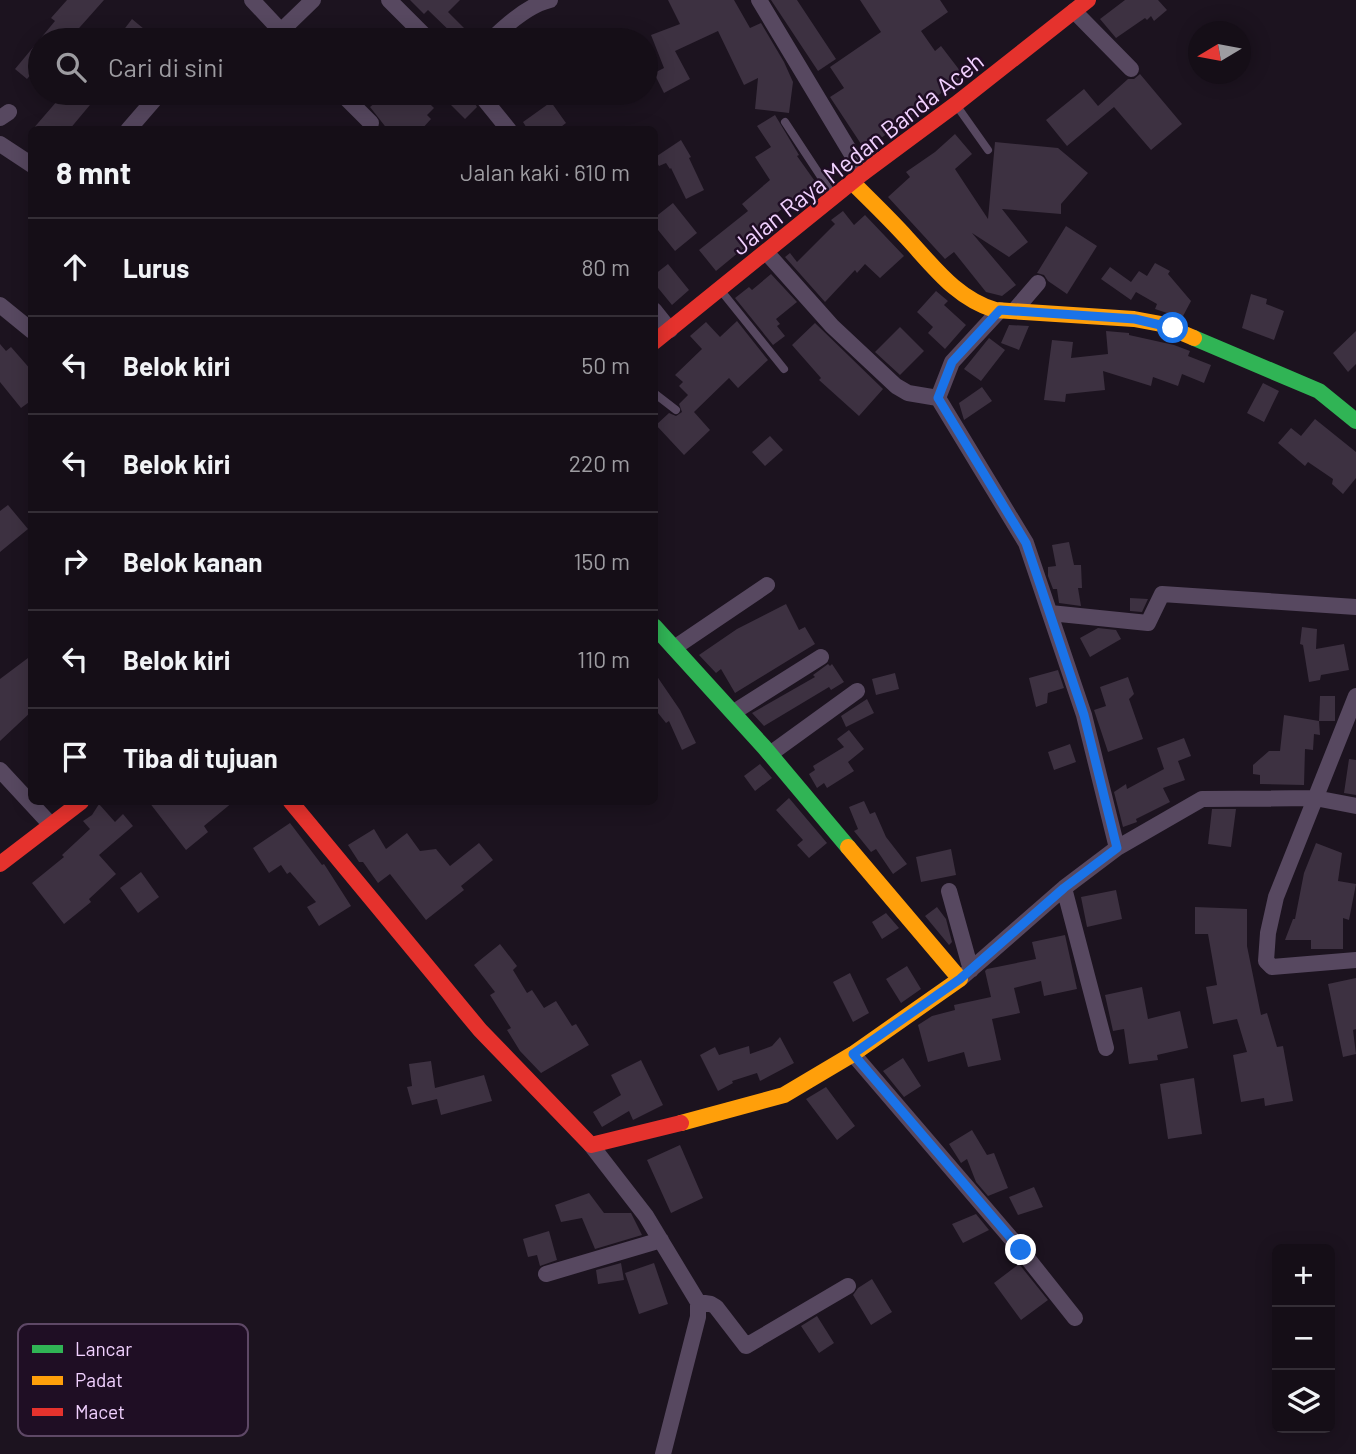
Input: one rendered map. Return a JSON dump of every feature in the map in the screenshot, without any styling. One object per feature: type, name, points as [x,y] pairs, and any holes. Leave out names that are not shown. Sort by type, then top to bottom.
[{"type":"main road","name":"Jalan Raya Medan Banda Aceh","points":[[658,339],[858,178],[1088,0]]},
{"type":"main road","points":[[858,178],[960,291],[980,305],[1007,311],[1135,319],[1161,324],[1319,390],[1356,421]]},
{"type":"main road","points":[[293,805],[480,1030],[591,1145],[771,1100],[809,1082],[965,974],[734,712],[658,630]]},
{"type":"main road","points":[[0,864],[77,805]]},
{"type":"street","points":[[252,0],[278,28]]},
{"type":"street","points":[[292,28],[313,0]]},
{"type":"street","points":[[389,0],[417,28]]},
{"type":"street","points":[[759,0],[858,178]]},
{"type":"street","points":[[505,28],[545,1]]},
{"type":"street","points":[[1074,11],[1131,69]]},
{"type":"street","points":[[131,126],[150,105]]},
{"type":"street","points":[[353,105],[372,123]]},
{"type":"street","points":[[489,105],[506,126]]},
{"type":"street","points":[[0,144],[28,162]]},
{"type":"street","points":[[766,252],[832,326],[895,386],[908,393],[938,398],[997,498],[1023,536],[1084,715],[1117,848]]},
{"type":"street","points":[[938,398],[952,362],[1038,283]]},
{"type":"street","points":[[0,305],[28,328]]},
{"type":"street","points":[[658,315],[670,330]]},
{"type":"street","points":[[674,648],[767,585]]},
{"type":"street","points":[[1050,613],[1149,623],[1162,594],[1356,607]]},
{"type":"street","points":[[734,712],[821,657]]},
{"type":"street","points":[[770,754],[858,691]]},
{"type":"street","points":[[1356,696],[1276,897],[1268,933],[1266,961],[1272,967],[1356,960]]},
{"type":"street","points":[[0,771],[28,801]]},
{"type":"street","points":[[965,974],[1064,888],[1117,848],[1202,799],[1315,798],[1356,806]]},
{"type":"street","points":[[32,805],[51,825]]},
{"type":"street","points":[[1064,888],[1106,1048]]},
{"type":"street","points":[[949,891],[965,974]]},
{"type":"street","points":[[853,1054],[1021,1250],[1075,1318]]},
{"type":"street","points":[[591,1145],[646,1216],[698,1302],[698,1317],[663,1454]]},
{"type":"street","points":[[546,1273],[662,1240]]},
{"type":"street","points":[[698,1302],[716,1307],[746,1346],[848,1286]]},
{"type":"lane","points":[[956,104],[988,150]]},
{"type":"lane","points":[[785,122],[834,197]]},
{"type":"lane","points":[[720,290],[784,369]]},
{"type":"lane","points":[[658,396],[676,411]]},
{"type":"building","points":[[67,0],[104,0],[79,28],[49,28],[55,21],[51,18]]},
{"type":"building","points":[[410,0],[460,0],[448,12],[464,28],[447,28],[428,10],[424,14]]},
{"type":"building","points":[[668,0],[734,0],[750,28],[761,23],[784,62],[793,82],[789,113],[755,109],[758,78],[744,85],[718,31],[675,51],[690,79],[664,93],[658,81],[658,71],[664,68],[658,53],[658,32],[680,24]]},
{"type":"building","points":[[771,0],[797,0],[836,59],[818,71]]},
{"type":"building","points":[[860,0],[940,0],[948,12],[921,31],[935,51],[941,46],[964,76],[865,150],[830,97],[844,88],[830,67],[881,32]]},
{"type":"building","points":[[1125,0],[1158,0],[1167,10],[1154,21],[1151,16],[1147,20],[1145,18],[1116,38],[1100,19]]},
{"type":"building","points":[[132,19],[143,28],[125,28]]},
{"type":"building","points":[[28,53],[28,78],[15,69]]},
{"type":"building","points":[[1140,74],[1182,124],[1151,150],[1114,107],[1067,146],[1046,120],[1084,89],[1098,106],[1128,79],[1134,79]]},
{"type":"building","points":[[54,105],[90,105],[72,126],[35,126]]},
{"type":"building","points":[[431,105],[434,108],[427,115],[431,119],[425,126],[385,126],[370,107]]},
{"type":"building","points":[[451,105],[476,105],[477,107],[465,119]]},
{"type":"building","points":[[547,105],[553,105],[566,123],[562,126],[526,126],[523,122]]},
{"type":"building","points":[[775,115],[799,155],[797,156],[819,187],[791,210],[787,205],[752,233],[756,238],[716,271],[699,250],[748,211],[742,204],[770,180],[755,157],[771,147],[757,126]]},
{"type":"building","points":[[955,134],[972,154],[955,169],[988,219],[995,142],[1058,148],[1088,173],[1061,204],[1061,214],[1002,209],[1028,242],[1009,257],[972,233],[1016,285],[1002,296],[986,292],[954,252],[945,259],[888,197],[910,177],[906,172]]},
{"type":"building","points":[[681,140],[704,190],[686,199],[671,168],[666,163],[659,166],[658,155]]},
{"type":"building","points":[[673,203],[697,233],[675,251],[658,230],[658,215]]},
{"type":"building","points":[[843,211],[854,225],[865,215],[904,256],[880,278],[865,264],[857,273],[855,270],[825,302],[785,257],[790,253],[797,262],[835,224],[831,220]]},
{"type":"building","points":[[1066,226],[1097,246],[1067,294],[1044,275],[1037,273]]},
{"type":"building","points":[[1155,263],[1170,271],[1168,274],[1191,301],[1182,318],[1155,309],[1157,304],[1136,292],[1131,300],[1101,279],[1110,267],[1131,282],[1139,271],[1147,276]]},
{"type":"building","points":[[668,264],[689,290],[672,305],[658,288],[658,272]]},
{"type":"building","points":[[771,274],[797,302],[776,319],[780,324],[777,326],[785,336],[773,345],[735,298],[749,287],[752,290]]},
{"type":"building","points":[[936,291],[948,301],[944,305],[966,325],[945,349],[928,333],[933,327],[917,312]]},
{"type":"building","points":[[1251,294],[1267,299],[1266,304],[1284,311],[1274,340],[1242,328]]},
{"type":"building","points":[[737,321],[768,360],[738,388],[729,378],[694,412],[710,430],[684,455],[658,427],[658,423],[669,413],[676,416],[682,412],[679,404],[688,395],[679,386],[683,382],[675,375],[702,349],[690,336],[706,322],[720,337]]},
{"type":"building","points":[[815,323],[883,389],[859,416],[819,380],[821,378],[792,345]]},
{"type":"building","points":[[1009,325],[1029,326],[1019,350],[1001,343]]},
{"type":"building","points":[[900,327],[924,351],[900,375],[875,352]]},
{"type":"building","points":[[1106,331],[1129,333],[1190,351],[1188,356],[1211,365],[1204,383],[1182,374],[1178,386],[1153,377],[1151,386],[1103,371],[1105,390],[1066,394],[1065,402],[1044,400],[1052,340],[1073,342],[1071,358],[1108,354]]},
{"type":"building","points":[[1356,331],[1356,364],[1348,372],[1333,353]]},
{"type":"building","points":[[989,338],[1005,350],[981,381],[964,369]]},
{"type":"building","points":[[0,344],[6,351],[11,347],[28,366],[28,403],[21,408],[0,382]]},
{"type":"building","points":[[1263,383],[1279,391],[1264,422],[1247,413]]},
{"type":"building","points":[[982,387],[992,401],[964,420],[959,403]]},
{"type":"building","points":[[1315,419],[1356,452],[1356,478],[1343,494],[1332,484],[1333,479],[1308,462],[1305,466],[1278,443],[1291,428],[1301,436]]},
{"type":"building","points":[[770,436],[783,450],[765,466],[752,452]]},
{"type":"building","points":[[8,505],[28,529],[0,552],[0,511]]},
{"type":"building","points":[[1069,542],[1074,565],[1081,565],[1082,588],[1078,588],[1081,606],[1059,603],[1057,589],[1053,589],[1048,576],[1048,567],[1056,566],[1052,545]]},
{"type":"building","points":[[1130,598],[1148,599],[1142,612],[1130,611]]},
{"type":"building","points":[[786,604],[799,630],[805,627],[815,644],[735,693],[721,669],[716,673],[699,655],[737,629]]},
{"type":"building","points":[[1302,627],[1317,629],[1316,649],[1344,644],[1349,670],[1321,675],[1320,680],[1309,682],[1303,645],[1300,644]]},
{"type":"building","points":[[1098,628],[1116,630],[1121,639],[1090,657],[1080,638]]},
{"type":"building","points":[[28,658],[28,715],[0,741],[0,679]]},
{"type":"building","points":[[832,664],[844,682],[831,690],[829,687],[764,726],[752,713],[815,677],[813,675]]},
{"type":"building","points":[[1058,670],[1064,688],[1048,693],[1047,703],[1036,707],[1029,678]]},
{"type":"building","points":[[895,673],[899,689],[876,695],[872,679]]},
{"type":"building","points":[[1128,677],[1134,694],[1129,699],[1143,739],[1108,752],[1094,710],[1106,706],[1100,687]]},
{"type":"building","points":[[658,678],[680,710],[696,743],[682,750],[669,721],[666,723],[658,713]]},
{"type":"building","points":[[1320,696],[1335,696],[1335,721],[1319,721]]},
{"type":"building","points":[[867,699],[874,713],[846,727],[841,716]]},
{"type":"building","points":[[1284,715],[1319,721],[1320,735],[1314,734],[1313,750],[1305,749],[1304,785],[1260,784],[1260,775],[1253,774],[1253,765],[1269,751],[1280,751]]},
{"type":"building","points":[[849,730],[864,749],[848,762],[854,771],[827,788],[824,783],[817,788],[809,774],[815,770],[813,766],[844,747],[837,739]]},
{"type":"building","points":[[1184,738],[1191,756],[1178,761],[1185,780],[1163,788],[1170,802],[1136,819],[1137,822],[1123,827],[1114,792],[1126,784],[1127,789],[1164,769],[1157,748]]},
{"type":"building","points":[[1070,744],[1076,762],[1054,770],[1048,752]]},
{"type":"building","points":[[1349,759],[1356,760],[1356,795],[1344,793]]},
{"type":"building","points":[[760,764],[772,778],[755,791],[744,776]]},
{"type":"building","points":[[789,798],[827,843],[809,858],[797,845],[803,840],[776,810]]},
{"type":"building","points":[[864,801],[870,814],[875,812],[886,837],[907,864],[893,874],[876,849],[871,852],[854,831],[858,829],[849,807]]},
{"type":"building","points":[[100,805],[115,822],[123,814],[133,826],[99,855],[116,874],[89,899],[91,902],[64,924],[32,883],[64,857],[62,855],[90,829],[83,821]]},
{"type":"building","points":[[151,805],[229,805],[204,826],[208,832],[186,850]]},
{"type":"building","points":[[1212,809],[1236,809],[1231,847],[1208,844]]},
{"type":"building","points":[[290,823],[322,865],[324,864],[351,906],[319,926],[307,907],[316,902],[281,865],[269,873],[253,848]]},
{"type":"building","points":[[374,829],[386,849],[407,833],[420,851],[436,849],[450,866],[479,843],[493,860],[461,886],[464,890],[426,920],[390,874],[378,883],[348,845]]},
{"type":"building","points":[[1316,843],[1342,853],[1338,881],[1356,884],[1349,920],[1343,918],[1343,949],[1311,949],[1311,940],[1285,940],[1295,919],[1304,873]]},
{"type":"building","points":[[951,849],[956,875],[921,882],[916,857]]},
{"type":"building","points":[[141,872],[159,897],[138,913],[120,888]]},
{"type":"building","points":[[1116,890],[1122,919],[1087,927],[1081,897]]},
{"type":"building","points":[[937,907],[946,919],[952,942],[949,945],[925,916]]},
{"type":"building","points":[[1195,907],[1247,909],[1247,946],[1261,1015],[1267,1013],[1277,1047],[1283,1046],[1293,1101],[1265,1106],[1264,1098],[1241,1102],[1233,1055],[1247,1052],[1237,1019],[1213,1024],[1206,987],[1217,985],[1208,934],[1195,934]]},
{"type":"building","points":[[886,913],[899,928],[882,939],[872,922]]},
{"type":"building","points":[[1065,935],[1077,989],[1044,996],[1041,981],[1014,988],[1020,1013],[992,1019],[1001,1060],[968,1067],[964,1052],[928,1062],[918,1025],[932,1016],[955,1010],[954,1005],[991,997],[985,971],[987,969],[1036,959],[1032,942]]},
{"type":"building","points":[[500,944],[517,966],[513,970],[527,993],[532,990],[544,1008],[556,1001],[572,1026],[576,1024],[589,1045],[541,1073],[520,1051],[507,1030],[511,1028],[490,995],[495,992],[474,965]]},
{"type":"building","points":[[907,966],[921,989],[901,1003],[886,979]]},
{"type":"building","points":[[850,973],[869,1013],[853,1022],[833,982]]},
{"type":"building","points":[[1356,978],[1356,1029],[1353,1030],[1356,1054],[1343,1057],[1328,984]]},
{"type":"building","points":[[1142,987],[1148,1019],[1180,1011],[1188,1048],[1157,1055],[1158,1060],[1129,1064],[1124,1029],[1113,1031],[1105,995]]},
{"type":"building","points":[[780,1037],[794,1063],[760,1081],[757,1073],[732,1081],[733,1083],[718,1091],[700,1055],[715,1047],[719,1055],[749,1046],[750,1054],[772,1046]]},
{"type":"building","points":[[903,1058],[921,1086],[904,1097],[883,1071]]},
{"type":"building","points":[[641,1060],[663,1105],[633,1120],[629,1111],[602,1127],[593,1112],[621,1095],[611,1075]]},
{"type":"building","points":[[431,1061],[435,1088],[484,1075],[492,1101],[441,1115],[437,1099],[412,1105],[407,1087],[412,1086],[409,1064]]},
{"type":"building","points":[[1194,1078],[1202,1134],[1168,1139],[1160,1084]]},
{"type":"building","points":[[826,1087],[855,1126],[837,1140],[806,1099]]},
{"type":"building","points":[[972,1130],[987,1155],[994,1153],[1008,1188],[988,1196],[976,1182],[967,1159],[961,1163],[949,1144]]},
{"type":"building","points":[[680,1145],[703,1198],[671,1213],[647,1160]]},
{"type":"building","points":[[1034,1187],[1043,1207],[1018,1215],[1009,1197]]},
{"type":"building","points":[[589,1193],[604,1213],[631,1213],[642,1235],[595,1249],[582,1218],[561,1222],[555,1205]]},
{"type":"building","points":[[976,1214],[989,1230],[963,1243],[952,1224]]},
{"type":"building","points":[[549,1231],[557,1260],[540,1266],[537,1255],[528,1257],[523,1239]]},
{"type":"building","points":[[621,1263],[624,1280],[598,1284],[596,1270]]},
{"type":"building","points":[[654,1263],[668,1304],[639,1314],[625,1273]]},
{"type":"building","points":[[1019,1264],[1048,1300],[1021,1320],[994,1283]]},
{"type":"building","points":[[872,1279],[892,1312],[871,1325],[853,1295],[858,1288]]},
{"type":"building","points":[[817,1316],[834,1343],[819,1353],[801,1326]]},
{"type":"traffic: fast","points":[[1194,338],[1319,391],[1356,421]]},
{"type":"traffic: fast","points":[[658,630],[764,747],[848,847]]},
{"type":"traffic: slow","points":[[853,183],[946,280],[981,305],[995,310],[1134,319],[1161,324],[1194,338]]},
{"type":"traffic: slow","points":[[681,1123],[784,1095],[853,1054],[960,979],[848,847]]},
{"type":"traffic: jam","points":[[658,339],[863,173],[1088,0]]},
{"type":"traffic: jam","points":[[0,864],[77,805]]},
{"type":"traffic: jam","points":[[293,805],[480,1030],[591,1145],[681,1123]]},
{"type":"route","points":[[1021,1250],[853,1054],[960,979],[1064,888],[1117,848],[1084,715],[1032,557],[1019,530],[938,398],[950,364],[1000,310],[1135,319],[1173,328]]}]
